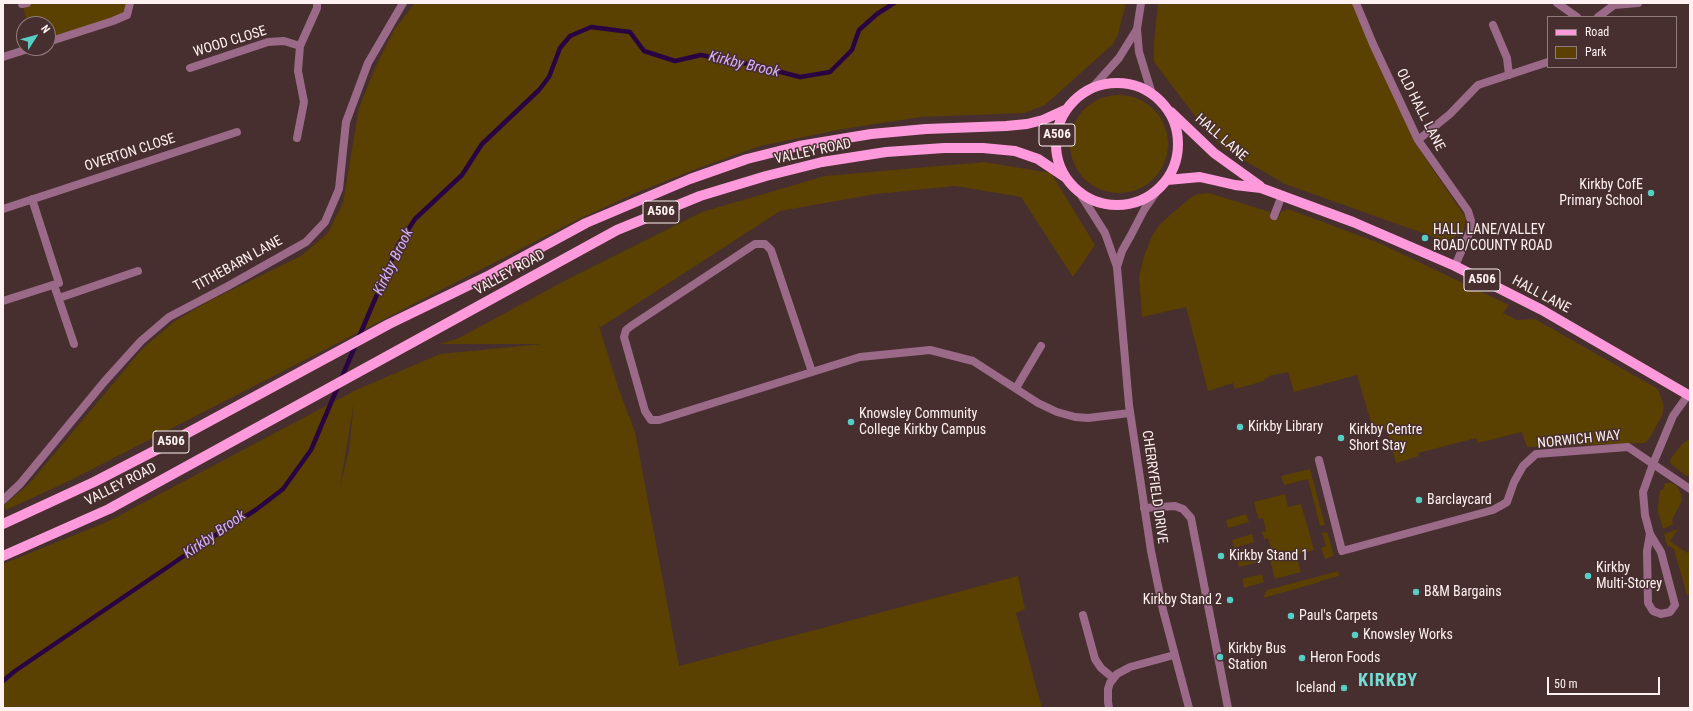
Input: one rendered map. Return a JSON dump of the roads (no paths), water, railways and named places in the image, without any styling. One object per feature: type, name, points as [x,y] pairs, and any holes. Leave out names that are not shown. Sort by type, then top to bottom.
[{"type":"main road","name":"A506","points":[[1113,83],[1133,85],[1152,94],[1165,106],[1173,120],[1178,135],[1178,151],[1174,166],[1167,180],[1157,191],[1138,202],[1118,205],[1097,202],[1078,192],[1065,177],[1058,160],[1056,142],[1059,125],[1067,109],[1078,96],[1093,87],[1113,83]]},
{"type":"main road","name":"HALL LANE","points":[[1165,106],[1214,153],[1261,188]]},
{"type":"main road","name":"VALLEY ROAD","points":[[3,524],[100,478],[336,354],[389,324],[490,275],[586,223],[690,179],[747,159],[799,146],[871,134],[926,128],[1028,124],[1043,120],[1067,109]]},
{"type":"main road","name":"VALLEY ROAD","points":[[3,556],[108,509],[617,230],[700,196],[766,176],[822,162],[886,152],[944,148],[983,148],[1024,153],[1038,159],[1065,177]]},
{"type":"main road","name":"HALL LANE","points":[[1167,180],[1200,177],[1235,185],[1261,188],[1360,226],[1455,266],[1542,310],[1689,395]]},
{"type":"street","points":[[56,39],[127,15],[130,3]]},
{"type":"street","points":[[297,138],[304,102],[298,72],[300,46],[317,8],[317,3]]},
{"type":"street","name":"TITHEBARN LANE","points":[[3,500],[20,484],[104,382],[141,341],[169,317],[306,242],[325,222],[339,189],[346,122],[368,64],[403,3]]},
{"type":"street","points":[[1141,3],[1137,29],[1139,52],[1152,94]]},
{"type":"street","name":"OLD HALL LANE","points":[[1356,3],[1373,44],[1418,140],[1432,162],[1463,202],[1471,221],[1470,231],[1455,266]]},
{"type":"street","points":[[1557,3],[1576,16]]},
{"type":"street","points":[[1599,16],[1613,4],[1638,3]]},
{"type":"street","points":[[1493,25],[1507,58],[1509,75]]},
{"type":"street","points":[[1093,87],[1119,58],[1137,29]]},
{"type":"street","name":"WOOD CLOSE","points":[[190,68],[268,42],[284,41],[300,46]]},
{"type":"street","points":[[3,57],[16,53]]},
{"type":"street","points":[[1418,140],[1450,114],[1478,86],[1547,62]]},
{"type":"street","name":"OVERTON CLOSE","points":[[3,209],[237,132]]},
{"type":"street","name":"CHERRYFIELD DRIVE","points":[[1117,267],[1125,245],[1144,210],[1157,191]]},
{"type":"street","name":"CHERRYFIELD DRIVE","points":[[1078,192],[1105,233],[1117,267],[1130,413],[1144,508],[1154,566],[1174,655],[1189,708]]},
{"type":"street","points":[[1274,216],[1282,195]]},
{"type":"street","points":[[3,301],[59,283],[32,199]]},
{"type":"street","points":[[812,372],[771,250],[765,244],[755,244],[637,322],[626,330],[624,337],[645,411],[651,420],[659,420],[860,358],[930,350],[973,361],[1038,403],[1057,412],[1074,417],[1103,417],[1130,413]]},
{"type":"street","points":[[59,298],[138,271]]},
{"type":"street","points":[[54,284],[74,344]]},
{"type":"street","points":[[1016,388],[1041,346]]},
{"type":"street","points":[[1650,534],[1646,551],[1648,604],[1653,611],[1661,614],[1670,612],[1676,605],[1661,552],[1650,534],[1645,515],[1643,492],[1673,416],[1689,395]]},
{"type":"street","name":"NORWICH WAY","points":[[1319,460],[1342,551],[1493,510],[1507,502],[1514,482],[1523,466],[1536,454],[1628,447],[1653,464]]},
{"type":"street","points":[[1653,464],[1690,489]]},
{"type":"street","points":[[1144,508],[1175,506],[1183,509],[1191,518],[1228,708]]},
{"type":"street","points":[[1083,615],[1095,659],[1101,668],[1114,678]]},
{"type":"street","points":[[1109,708],[1108,689],[1114,678],[1123,670],[1174,655]]},
{"type":"waterway","name":"Kirkby Brook","points":[[3,681],[15,671],[200,545],[257,509],[283,489],[311,450],[398,245],[415,219],[462,175],[482,144],[539,90],[549,77],[560,48],[570,36],[591,27],[630,32],[644,51],[675,61],[701,55],[758,66],[800,77],[830,72],[852,50],[859,30],[877,14],[894,3]]},
{"type":"place","name":"Kirkby CofE Primary School","points":[[1651,193]]},
{"type":"place","name":"HALL LANE/VALLEY ROAD/COUNTY ROAD","points":[[1425,238]]},
{"type":"place","name":"Knowsley Community College Kirkby Campus","points":[[851,422]]},
{"type":"place","name":"Kirkby Library","points":[[1240,427]]},
{"type":"place","name":"Kirkby Centre Short Stay","points":[[1341,438]]},
{"type":"place","name":"Barclaycard","points":[[1419,500]]},
{"type":"place","name":"Kirkby Stand 1","points":[[1221,556]]},
{"type":"place","name":"Kirkby Multi-Storey","points":[[1588,576]]},
{"type":"place","name":"B&M Bargains","points":[[1416,592]]},
{"type":"place","name":"Kirkby Stand 2","points":[[1230,600]]},
{"type":"place","name":"Paul's Carpets","points":[[1291,616]]},
{"type":"place","name":"Knowsley Works","points":[[1355,635]]},
{"type":"place","name":"Kirkby Bus Station","points":[[1220,657]]},
{"type":"place","name":"Heron Foods","points":[[1302,658]]},
{"type":"place","name":"Iceland","points":[[1344,688]]},
{"type":"district","name":"KIRKBY","points":[[1388,681]]}]
